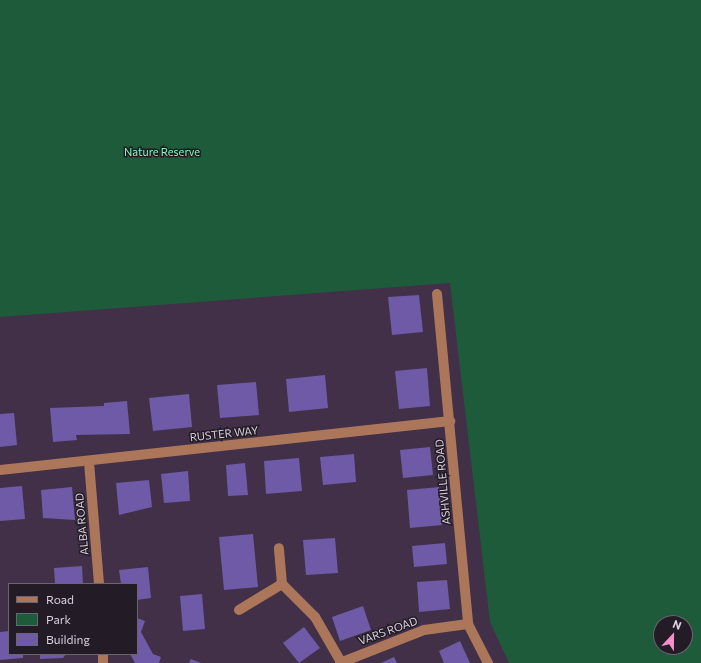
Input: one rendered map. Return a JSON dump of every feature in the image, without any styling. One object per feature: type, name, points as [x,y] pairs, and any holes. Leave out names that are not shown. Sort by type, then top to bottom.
[{"type":"street","name":"ASHVILLE ROAD","points":[[437,294],[468,624],[488,663]]},
{"type":"street","name":"RUSTER WAY","points":[[0,470],[89,462],[450,421]]},
{"type":"street","name":"ALBA ROAD","points":[[89,462],[100,583]]},
{"type":"street","points":[[239,610],[282,584],[279,548]]},
{"type":"street","name":"VARS ROAD","points":[[282,584],[315,617],[341,662],[424,630],[468,624]]},
{"type":"green space","name":"Nature Reserve","points":[[0,0],[701,0],[701,663],[509,663],[490,622],[450,283],[0,317]]},
{"type":"building","points":[[419,295],[423,332],[392,335],[388,297]]},
{"type":"building","points":[[427,368],[430,406],[399,409],[395,371]]},
{"type":"building","points":[[325,375],[328,408],[289,412],[286,379]]},
{"type":"building","points":[[256,382],[259,415],[220,418],[217,385]]},
{"type":"building","points":[[189,394],[192,427],[153,431],[149,398]]},
{"type":"building","points":[[127,401],[130,434],[76,435],[77,440],[53,442],[50,408],[104,406],[104,403]]},
{"type":"building","points":[[14,413],[17,445],[0,447],[0,414]]},
{"type":"building","points":[[430,447],[433,475],[403,478],[400,450]]},
{"type":"building","points":[[354,454],[356,482],[323,485],[320,457]]},
{"type":"building","points":[[299,458],[302,491],[266,494],[264,461]]},
{"type":"building","points":[[245,463],[248,495],[228,496],[226,465]]},
{"type":"building","points":[[188,471],[190,501],[164,503],[161,474]]},
{"type":"building","points":[[149,480],[152,507],[119,515],[116,483]]},
{"type":"building","points":[[22,486],[25,519],[0,521],[0,488]]},
{"type":"building","points":[[72,487],[75,520],[43,518],[41,490]]},
{"type":"building","points":[[439,487],[442,525],[410,528],[407,490]]},
{"type":"building","points":[[253,534],[258,587],[224,590],[219,537]]},
{"type":"building","points":[[335,538],[338,573],[306,575],[303,540]]},
{"type":"building","points":[[445,543],[447,564],[414,567],[412,546]]},
{"type":"building","points":[[82,566],[83,583],[55,583],[54,568]]},
{"type":"building","points":[[148,567],[151,598],[138,600],[138,583],[121,583],[119,570]]},
{"type":"building","points":[[447,580],[450,609],[419,612],[417,582]]},
{"type":"building","points":[[202,594],[205,629],[183,631],[180,596]]},
{"type":"building","points":[[363,606],[371,630],[340,641],[332,617]]},
{"type":"building","points":[[138,618],[145,621],[141,632],[153,654],[161,657],[159,663],[135,663],[131,655],[138,655]]},
{"type":"building","points":[[304,627],[320,648],[299,663],[283,643]]},
{"type":"building","points":[[8,631],[8,655],[23,655],[23,658],[0,660],[0,632]]},
{"type":"building","points":[[460,641],[470,663],[444,663],[439,651]]},
{"type":"building","points":[[40,655],[65,655],[63,658],[40,659]]},
{"type":"building","points":[[394,657],[397,663],[381,663]]},
{"type":"building","points":[[191,659],[201,663],[189,663]]}]
